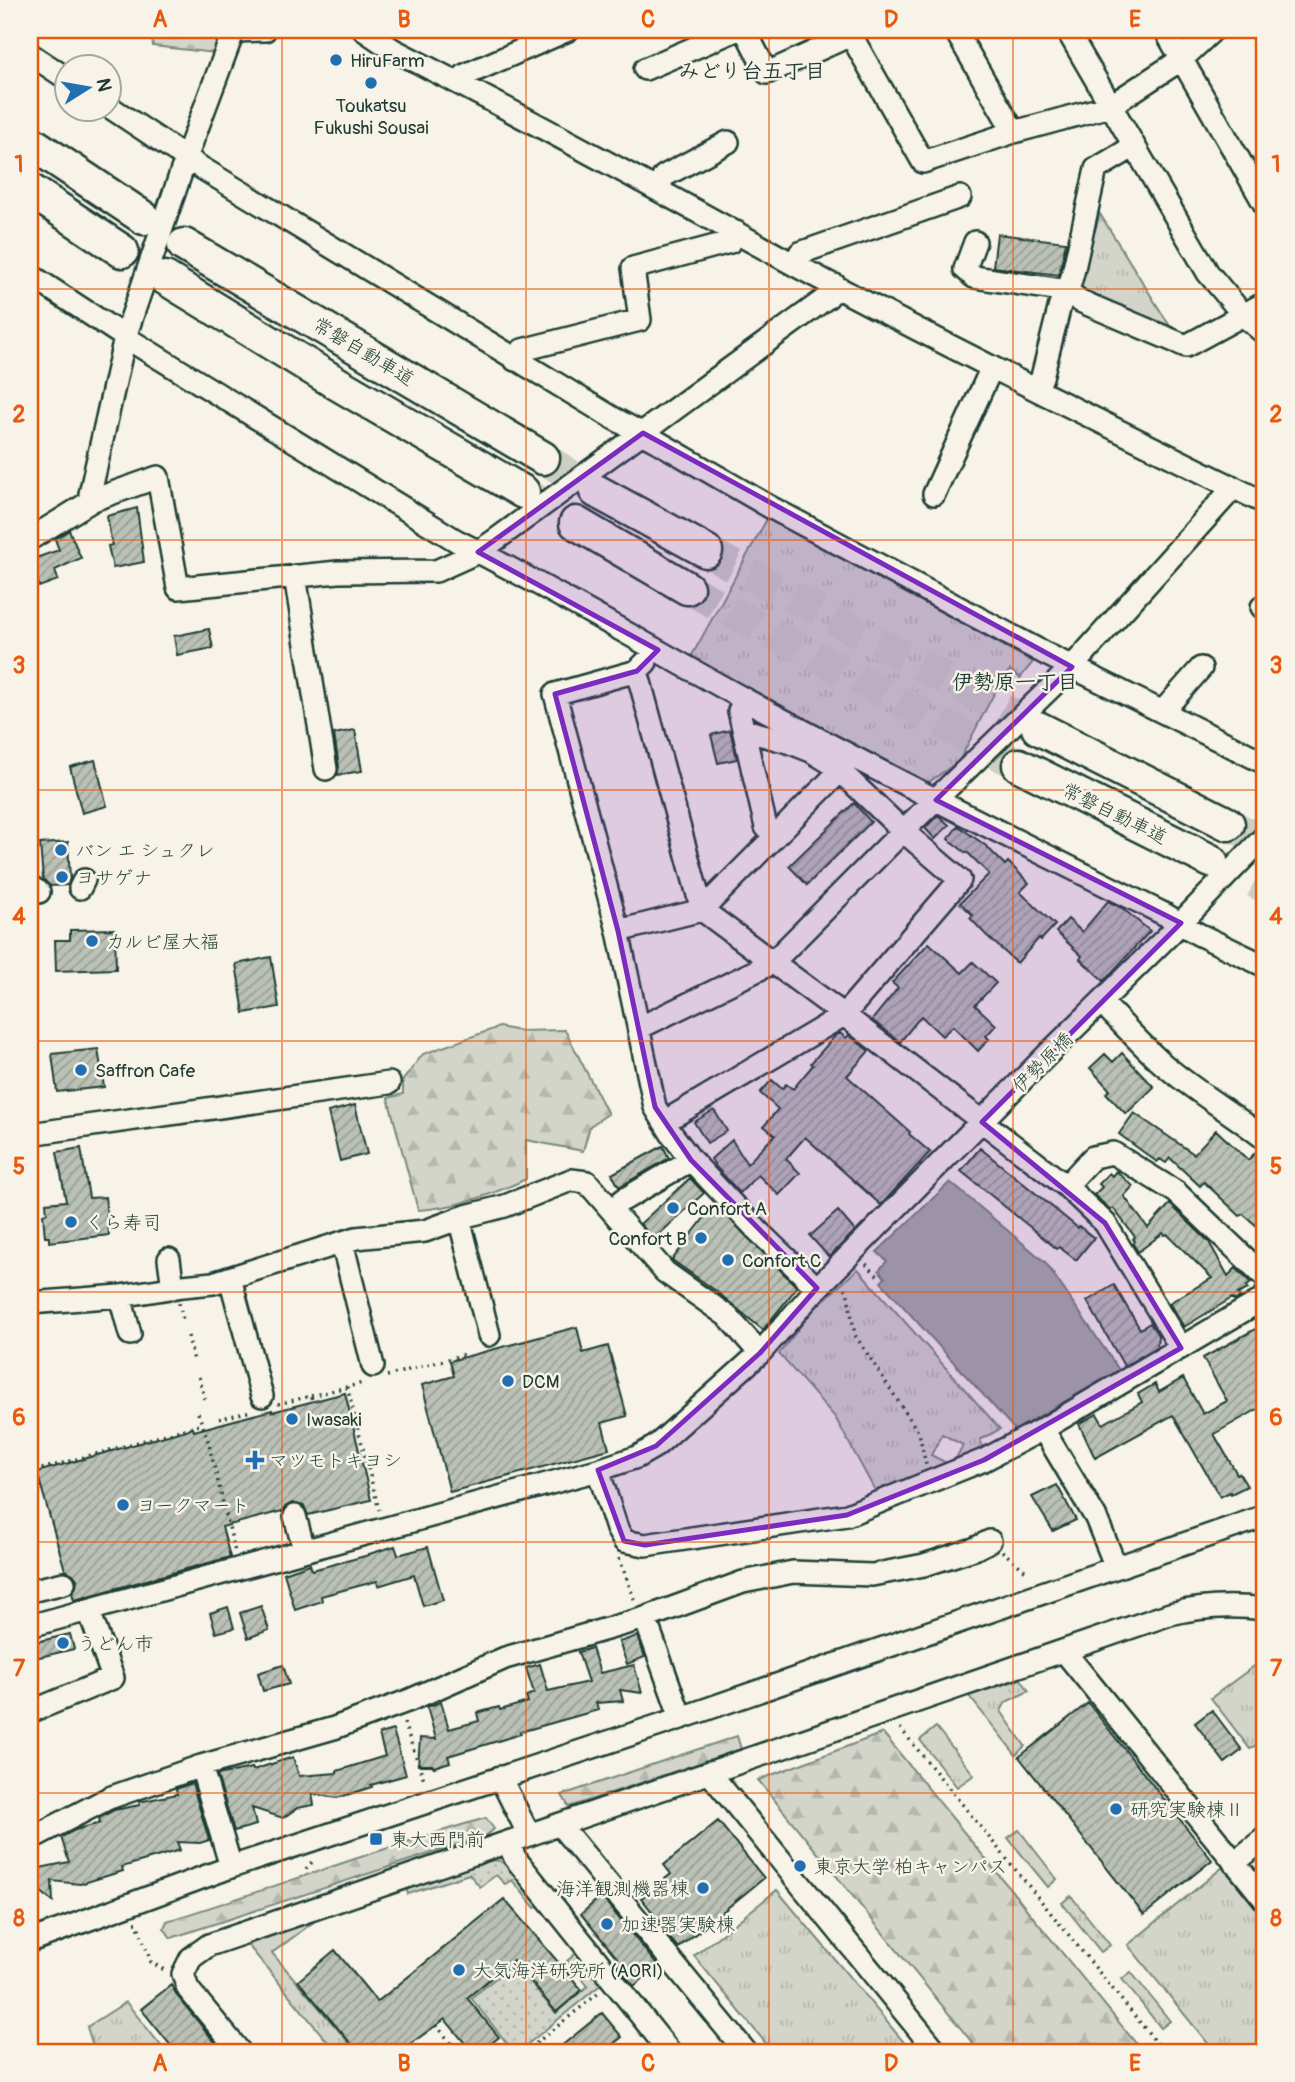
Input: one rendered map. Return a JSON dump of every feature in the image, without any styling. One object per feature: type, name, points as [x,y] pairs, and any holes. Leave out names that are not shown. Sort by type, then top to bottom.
[{"type":"highway","points":[[30,142],[144,218]]},
{"type":"highway","points":[[30,190],[122,251]]},
{"type":"highway","name":"常磐自動車道","points":[[184,245],[543,458]]},
{"type":"highway","points":[[164,278],[523,492]]},
{"type":"highway","points":[[596,491],[706,551]]},
{"type":"highway","points":[[576,523],[687,588]]},
{"type":"highway","points":[[1038,729],[1228,824]]},
{"type":"highway","name":"常磐自動車道","points":[[1019,765],[1211,861]]},
{"type":"street","points":[[93,500],[90,494],[125,337],[186,158],[234,30],[265,30]]},
{"type":"street","points":[[461,84],[465,75],[568,30]]},
{"type":"street","points":[[645,69],[736,30]]},
{"type":"street","points":[[745,30],[768,73],[850,32],[923,162],[1014,132],[1110,106],[1182,59],[1213,30]]},
{"type":"street","points":[[955,30],[1014,132]]},
{"type":"street","points":[[1067,30],[1208,273],[1244,316],[1265,334]]},
{"type":"street","points":[[1165,30],[1265,205]]},
{"type":"street","points":[[1262,30],[1265,36]]},
{"type":"street","points":[[370,32],[392,49],[795,264],[992,367],[1265,503]]},
{"type":"street","points":[[30,54],[52,69]]},
{"type":"street","points":[[122,115],[186,158],[514,360],[770,507],[1072,667],[1265,762]]},
{"type":"street","points":[[658,189],[664,176],[728,142]]},
{"type":"street","points":[[1037,389],[1060,305],[1068,291],[1096,169],[1133,147]]},
{"type":"street","points":[[795,264],[800,253],[960,197]]},
{"type":"street","points":[[514,360],[522,350],[640,320],[633,268],[730,242],[736,232]]},
{"type":"street","points":[[975,242],[965,269],[974,278],[1068,291],[1080,300],[1186,346],[1265,303]]},
{"type":"street","points":[[30,275],[125,337],[457,541],[745,699],[843,762],[904,831],[960,880],[844,1015],[664,1122]]},
{"type":"street","points":[[30,539],[93,500],[158,477],[177,587],[338,572],[436,571],[478,552],[828,297],[835,285]]},
{"type":"street","points":[[934,494],[992,367]]},
{"type":"street","points":[[639,1028],[772,963],[1072,667],[1226,496],[1231,486]]},
{"type":"street","points":[[295,576],[326,769]]},
{"type":"street","points":[[658,650],[637,671],[555,694],[618,931],[655,1107],[691,1160],[758,1231],[825,1280]]},
{"type":"street","points":[[1163,711],[1201,668]]},
{"type":"street","points":[[637,671],[702,910],[844,1015],[1066,1186],[1105,1223],[1181,1348]]},
{"type":"street","points":[[745,699],[739,711],[766,827],[775,836]]},
{"type":"street","points":[[744,730],[788,742],[843,762],[936,800],[1265,966]]},
{"type":"street","points":[[618,931],[702,910],[843,762]]},
{"type":"street","name":"伊勢原橋","points":[[30,1626],[598,1470],[637,1457],[656,1446],[760,1353],[825,1280],[1102,1003],[1265,835]]},
{"type":"street","points":[[1102,1003],[1161,1062],[1265,1139]]},
{"type":"street","points":[[30,1134],[389,1083]]},
{"type":"street","points":[[1066,1186],[1093,1157],[1113,1153],[1176,1192],[1265,1277]]},
{"type":"street","points":[[623,1200],[691,1160]]},
{"type":"street","points":[[30,1303],[176,1295],[356,1238],[413,1233],[505,1206],[571,1180],[587,1182],[666,1272],[727,1316],[760,1353]]},
{"type":"street","points":[[459,1218],[489,1335]]},
{"type":"street","points":[[342,1242],[373,1366]]},
{"type":"street","points":[[169,1259],[176,1295]]},
{"type":"street","points":[[230,1278],[262,1395]]},
{"type":"street","points":[[120,1296],[130,1334]]},
{"type":"street","points":[[598,1470],[617,1529],[624,1541],[645,1545],[847,1515],[984,1460],[1043,1429],[1261,1301],[1265,1296]]},
{"type":"street","points":[[1043,1429],[1096,1518],[1116,1567]]},
{"type":"street","points":[[30,1941],[231,1867],[681,1718],[1265,1516]]},
{"type":"street","points":[[289,1518],[298,1552]]},
{"type":"street","points":[[30,1839],[109,1798],[201,1766],[334,1728],[397,1705],[505,1658],[645,1618],[743,1583],[793,1572],[872,1575],[924,1564],[974,1549],[990,1541]]},
{"type":"street","points":[[30,1591],[64,1583]]},
{"type":"street","points":[[240,2052],[188,1989],[183,1973],[191,1958],[209,1945],[1141,1624],[1192,1608],[1265,1609]]},
{"type":"street","points":[[30,1712],[113,1678],[89,1611]]},
{"type":"street","points":[[645,1618],[681,1718]]},
{"type":"street","points":[[1064,1651],[1265,1900]]},
{"type":"street","points":[[201,1766],[231,1867]]},
{"type":"street","points":[[709,1772],[937,2052]]},
{"type":"street","points":[[500,1777],[529,1835]]},
{"type":"street","points":[[560,1825],[746,2052]]},
{"type":"street","points":[[1234,1863],[1265,1838]]},
{"type":"street","points":[[508,1842],[515,1858],[670,2052]]},
{"type":"path","points":[[864,1262],[880,1278]]},
{"type":"path","points":[[825,1280],[847,1290],[855,1335],[919,1433],[922,1455],[931,1480]]},
{"type":"path","points":[[176,1295],[183,1320]]},
{"type":"path","points":[[188,1336],[194,1362]]},
{"type":"path","points":[[199,1377],[206,1403]]},
{"type":"path","points":[[347,1387],[383,1529]]},
{"type":"path","points":[[198,1413],[207,1437],[239,1568]]},
{"type":"path","points":[[30,1458],[33,1472],[199,1424]]},
{"type":"path","points":[[30,1505],[38,1470]]},
{"type":"path","points":[[30,1482],[36,1480]]},
{"type":"path","points":[[624,1541],[618,1554],[639,1611],[645,1618]]},
{"type":"path","points":[[990,1541],[1027,1572]]},
{"type":"path","points":[[397,1705],[425,1782]]},
{"type":"path","points":[[886,1711],[1164,2052]]},
{"type":"path","points":[[124,1927],[136,1923],[151,1962],[169,1973],[183,1973]]},
{"type":"path","points":[[525,2052],[612,1982]]},
{"type":"path","points":[[436,2025],[458,2052]]},
{"type":"path","points":[[30,2039],[34,2052]]},
{"type":"highlighted area","points":[[643,433],[1072,667],[936,800],[1181,923],[982,1122],[1105,1223],[1181,1348],[984,1460],[847,1515],[645,1545],[624,1541],[598,1470],[656,1446],[760,1353],[817,1288],[691,1160],[655,1107],[618,931],[555,694],[637,671],[658,650],[478,552]]},
{"type":"green space","points":[[151,30],[222,30],[215,53],[153,46]]},
{"type":"green space","points":[[1100,214],[1176,336],[1084,293],[1080,280]]},
{"type":"green space","points":[[768,517],[1033,662],[1020,678],[1010,670],[1001,680],[959,761],[926,784],[690,659]]},
{"type":"green space","points":[[499,1027],[520,1031],[565,1030],[608,1114],[590,1126],[583,1151],[526,1140],[526,1179],[474,1200],[418,1210],[388,1098],[403,1094],[403,1080],[423,1054]]},
{"type":"green space","points":[[858,1269],[1000,1429],[980,1440],[986,1453],[878,1496],[835,1417],[779,1354],[814,1309]],"holes":[[[942,1434],[963,1445],[952,1466],[931,1455]]]},
{"type":"green space","points":[[1265,1658],[1265,1738],[1250,1749],[1211,1698]]},
{"type":"green space","points":[[1021,1679],[1029,1691],[1006,1702],[1001,1711],[1025,1746],[1016,1755],[969,1696]]},
{"type":"green space","points":[[936,1727],[974,1775],[957,1787],[920,1740]]},
{"type":"green space","points":[[883,1733],[1143,2052],[980,2052],[758,1780]]},
{"type":"green space","points":[[737,1736],[741,1749],[569,1807],[562,1795]]},
{"type":"green space","points":[[486,1818],[494,1829],[487,1835],[171,1938],[164,1928],[167,1921]]},
{"type":"green space","points":[[1019,1830],[1057,1879],[1048,1887],[1008,1838]]},
{"type":"green space","points":[[492,1860],[507,1866],[540,1905],[535,1908],[512,1880],[505,1884],[496,1875],[480,1887],[469,1874],[408,1894],[406,1889]]},
{"type":"green space","points":[[1223,1867],[1265,1919],[1265,2045],[1256,2052],[1215,2052],[1128,1945]]},
{"type":"green space","points":[[777,1890],[912,2052],[773,2052],[694,1956]]},
{"type":"green space","points":[[1071,1896],[1110,1945],[1101,1952],[1062,1903]]},
{"type":"green space","points":[[315,1921],[272,1953],[357,2052],[336,2052],[247,1944]]},
{"type":"green space","points":[[579,1951],[604,1982],[518,2052],[514,2052],[471,1998],[514,1963],[556,2013],[588,1986],[567,1961]]},
{"type":"green space","points":[[1131,1972],[1170,2021],[1161,2028],[1122,1979]]},
{"type":"green space","points":[[126,2002],[166,2052],[95,2052],[87,2027]]},
{"type":"shaded area","points":[[950,1182],[1045,1262],[1119,1370],[1015,1430],[881,1282],[885,1278],[879,1270],[887,1261],[877,1252]]},
{"type":"building","points":[[997,234],[1066,242],[1059,275],[993,267]]},
{"type":"building","points":[[137,508],[144,562],[113,568],[108,546],[112,545],[107,516]]},
{"type":"building","points":[[69,530],[81,558],[55,570],[58,580],[39,587],[37,577],[32,578],[30,560],[59,550],[55,539]]},
{"type":"building","points":[[209,629],[213,648],[177,655],[174,636]]},
{"type":"building","points":[[355,730],[362,771],[337,775],[339,767],[334,734]]},
{"type":"building","points":[[730,730],[737,759],[718,763],[711,735]]},
{"type":"building","points":[[95,760],[107,806],[82,813],[70,767]]},
{"type":"building","points":[[854,803],[871,822],[807,885],[789,866]]},
{"type":"building","points":[[938,815],[949,825],[935,839],[925,828]]},
{"type":"building","points":[[958,826],[985,845],[1005,865],[1008,862],[1029,883],[1020,892],[1055,925],[1041,940],[1039,938],[1017,963],[986,935],[970,918],[973,915],[960,903],[989,874],[967,852],[948,839]]},
{"type":"building","points":[[68,842],[68,885],[50,886],[43,879],[40,844]]},
{"type":"building","points":[[1108,901],[1122,908],[1150,931],[1104,981],[1056,932],[1068,919],[1082,932]]},
{"type":"building","points":[[115,929],[116,969],[56,971],[55,940],[70,940],[70,930]]},
{"type":"building","points":[[929,943],[962,973],[973,962],[996,983],[975,1005],[996,1025],[986,1036],[989,1039],[978,1051],[953,1026],[942,1036],[921,1016],[900,1042],[872,1020],[898,988],[892,983]]},
{"type":"building","points":[[271,957],[279,1007],[244,1013],[236,964]]},
{"type":"building","points":[[840,1033],[846,1038],[849,1035],[869,1051],[847,1076],[930,1152],[881,1205],[805,1137],[786,1159],[800,1173],[779,1195],[758,1175],[740,1193],[711,1159],[732,1140],[747,1164],[775,1135],[764,1126],[778,1109],[760,1093],[772,1080],[782,1089],[786,1084],[793,1089],[813,1065],[811,1063]]},
{"type":"building","points":[[98,1049],[104,1087],[57,1092],[52,1054]]},
{"type":"building","points":[[1122,1053],[1154,1087],[1126,1114],[1106,1093],[1110,1090],[1090,1068],[1105,1054],[1113,1062]]},
{"type":"building","points":[[355,1105],[367,1154],[340,1161],[328,1112]]},
{"type":"building","points":[[714,1110],[727,1131],[707,1143],[694,1122]]},
{"type":"building","points":[[1134,1113],[1194,1154],[1216,1130],[1248,1160],[1258,1150],[1265,1152],[1265,1233],[1243,1214],[1240,1216],[1204,1182],[1200,1186],[1170,1158],[1166,1163],[1160,1159],[1157,1162],[1119,1134]]},
{"type":"building","points":[[663,1146],[669,1158],[619,1187],[612,1174]]},
{"type":"building","points":[[81,1148],[89,1198],[105,1197],[109,1235],[49,1242],[49,1237],[45,1237],[43,1214],[47,1213],[46,1203],[66,1201],[57,1152]]},
{"type":"building","points":[[980,1148],[1094,1238],[1076,1260],[1059,1247],[1057,1249],[961,1171]]},
{"type":"building","points":[[1116,1171],[1133,1186],[1124,1196],[1148,1228],[1170,1204],[1209,1242],[1228,1276],[1236,1268],[1251,1283],[1246,1287],[1248,1289],[1238,1294],[1240,1297],[1235,1301],[1232,1298],[1184,1327],[1169,1303],[1212,1278],[1167,1234],[1163,1233],[1138,1252],[1133,1244],[1135,1237],[1113,1208],[1111,1210],[1094,1195],[1102,1187],[1099,1184],[1109,1173],[1112,1176]]},
{"type":"building","name":"Confort A","points":[[690,1178],[704,1193],[654,1239],[640,1224]]},
{"type":"building","points":[[715,1204],[797,1287],[763,1330],[716,1291],[672,1260]]},
{"type":"building","points":[[838,1211],[855,1231],[829,1257],[810,1236]]},
{"type":"building","points":[[1114,1285],[1140,1329],[1150,1323],[1158,1335],[1157,1347],[1124,1366],[1087,1301]]},
{"type":"building","points":[[1261,1326],[1265,1334],[1265,1405],[1214,1434],[1247,1486],[1220,1497],[1173,1415],[1095,1458],[1079,1424],[1097,1414],[1103,1424],[1142,1402],[1138,1394],[1155,1384],[1159,1392],[1183,1378],[1203,1414],[1227,1401],[1203,1358]]},
{"type":"building","points":[[577,1327],[583,1353],[608,1346],[627,1416],[602,1423],[609,1449],[450,1492],[422,1385],[454,1376],[450,1361]]},
{"type":"building","points":[[345,1393],[371,1500],[308,1515],[304,1506],[292,1503],[285,1507],[282,1513],[222,1527],[230,1557],[74,1600],[72,1593],[77,1579],[65,1570],[37,1472],[193,1428],[194,1431]]},
{"type":"building","points":[[1057,1485],[1076,1520],[1053,1531],[1032,1497]]},
{"type":"building","points":[[395,1546],[398,1555],[428,1547],[443,1600],[423,1606],[414,1575],[378,1586],[377,1581],[321,1596],[322,1601],[295,1610],[284,1573],[310,1564],[312,1570]]},
{"type":"building","points":[[261,1606],[269,1630],[248,1638],[240,1613]]},
{"type":"building","points":[[228,1607],[234,1628],[216,1633],[210,1613]]},
{"type":"building","points":[[70,1634],[74,1649],[35,1658],[32,1643]]},
{"type":"building","points":[[637,1636],[645,1657],[627,1664],[619,1642]]},
{"type":"building","points":[[592,1648],[600,1673],[634,1665],[642,1693],[620,1690],[623,1701],[596,1703],[598,1710],[448,1756],[450,1762],[434,1767],[418,1765],[420,1738],[436,1739],[427,1707],[441,1702],[449,1729],[479,1721],[477,1713],[528,1702],[526,1696],[534,1693],[526,1668],[540,1664],[548,1691],[588,1682],[578,1652]]},
{"type":"building","points":[[283,1665],[289,1684],[263,1691],[258,1673]]},
{"type":"building","name":"研究実験棟Ⅱ","points":[[1088,1703],[1212,1860],[1144,1915],[1019,1757]]},
{"type":"building","points":[[1212,1710],[1242,1750],[1225,1763],[1195,1723]]},
{"type":"building","points":[[393,1730],[406,1775],[337,1798],[312,1794],[314,1805],[297,1808],[283,1818],[252,1808],[256,1825],[234,1831],[217,1775],[252,1768],[253,1770],[293,1757],[299,1776],[337,1773],[385,1756],[379,1734]]},
{"type":"building","points":[[192,1783],[209,1840],[200,1843],[177,1842],[180,1850],[122,1867],[123,1871],[80,1884],[52,1881],[53,1902],[39,1890],[37,1879],[30,1878],[30,1870],[69,1862],[61,1837],[100,1823],[99,1818],[114,1810],[177,1794],[176,1789]]},
{"type":"building","name":"海洋観測機器棟","points":[[718,1821],[764,1878],[678,1948],[641,1898],[671,1874],[664,1865]]},
{"type":"building","points":[[601,1896],[658,1966],[634,1986],[615,1962],[618,1959],[581,1914]]},
{"type":"building","name":"大気海洋研究所 (AORI)","points":[[504,1899],[582,1990],[556,2012],[513,1960],[467,1998],[499,2037],[481,2052],[472,2052],[445,2019],[409,2045],[415,2052],[358,2052],[298,1981],[335,1950],[377,2002]]},
{"type":"building","points":[[171,1985],[218,2046],[211,2052],[176,2052],[141,2009]]},
{"type":"building","points":[[602,2013],[622,2037],[603,2052],[554,2052]]},
{"type":"tunnel","points":[[543,458],[596,491]]},
{"type":"tunnel","points":[[523,492],[576,523]]},
{"type":"tunnel","points":[[706,551],[1038,728]]},
{"type":"tunnel","points":[[687,588],[1019,765]]},
{"type":"tunnel","points":[[1228,824],[1265,842]]},
{"type":"tunnel","points":[[1211,861],[1265,887]]},
{"type":"place","name":"HiruFarm","points":[[336,60]]},
{"type":"place","name":"Toukatsu Fukushi Sousai","points":[[371,83]]},
{"type":"place","name":"バン エ シュクレ","points":[[61,850]]},
{"type":"place","name":"ヨサゲナ","points":[[62,877]]},
{"type":"place","name":"カルビ屋大福","points":[[92,941]]},
{"type":"place","name":"Saffron Cafe","points":[[81,1070]]},
{"type":"place","name":"Confort A","points":[[673,1208]]},
{"type":"place","name":"くら寿司","points":[[71,1222]]},
{"type":"place","name":"Confort B","points":[[701,1238]]},
{"type":"place","name":"Confort C","points":[[728,1260]]},
{"type":"place","name":"DCM","points":[[508,1381]]},
{"type":"place","name":"Iwasaki","points":[[292,1419]]},
{"type":"place","name":"マツモトキヨシ","points":[[255,1460]]},
{"type":"place","name":"ヨークマート","points":[[123,1505]]},
{"type":"place","name":"うどん市","points":[[63,1643]]},
{"type":"place","name":"研究実験棟Ⅱ","points":[[1116,1809]]},
{"type":"place","name":"東大西門前","points":[[376,1839]]},
{"type":"place","name":"東京大学 柏キャンパス","points":[[800,1866]]},
{"type":"place","name":"海洋観測機器棟","points":[[703,1888]]},
{"type":"place","name":"加速器実験棟","points":[[607,1924]]},
{"type":"place","name":"大気海洋研究所 (AORI)","points":[[459,1970]]},
{"type":"district","name":"みどり台五丁目","points":[[752,71]]},
{"type":"district","name":"伊勢原一丁目","points":[[1015,682]]}]
